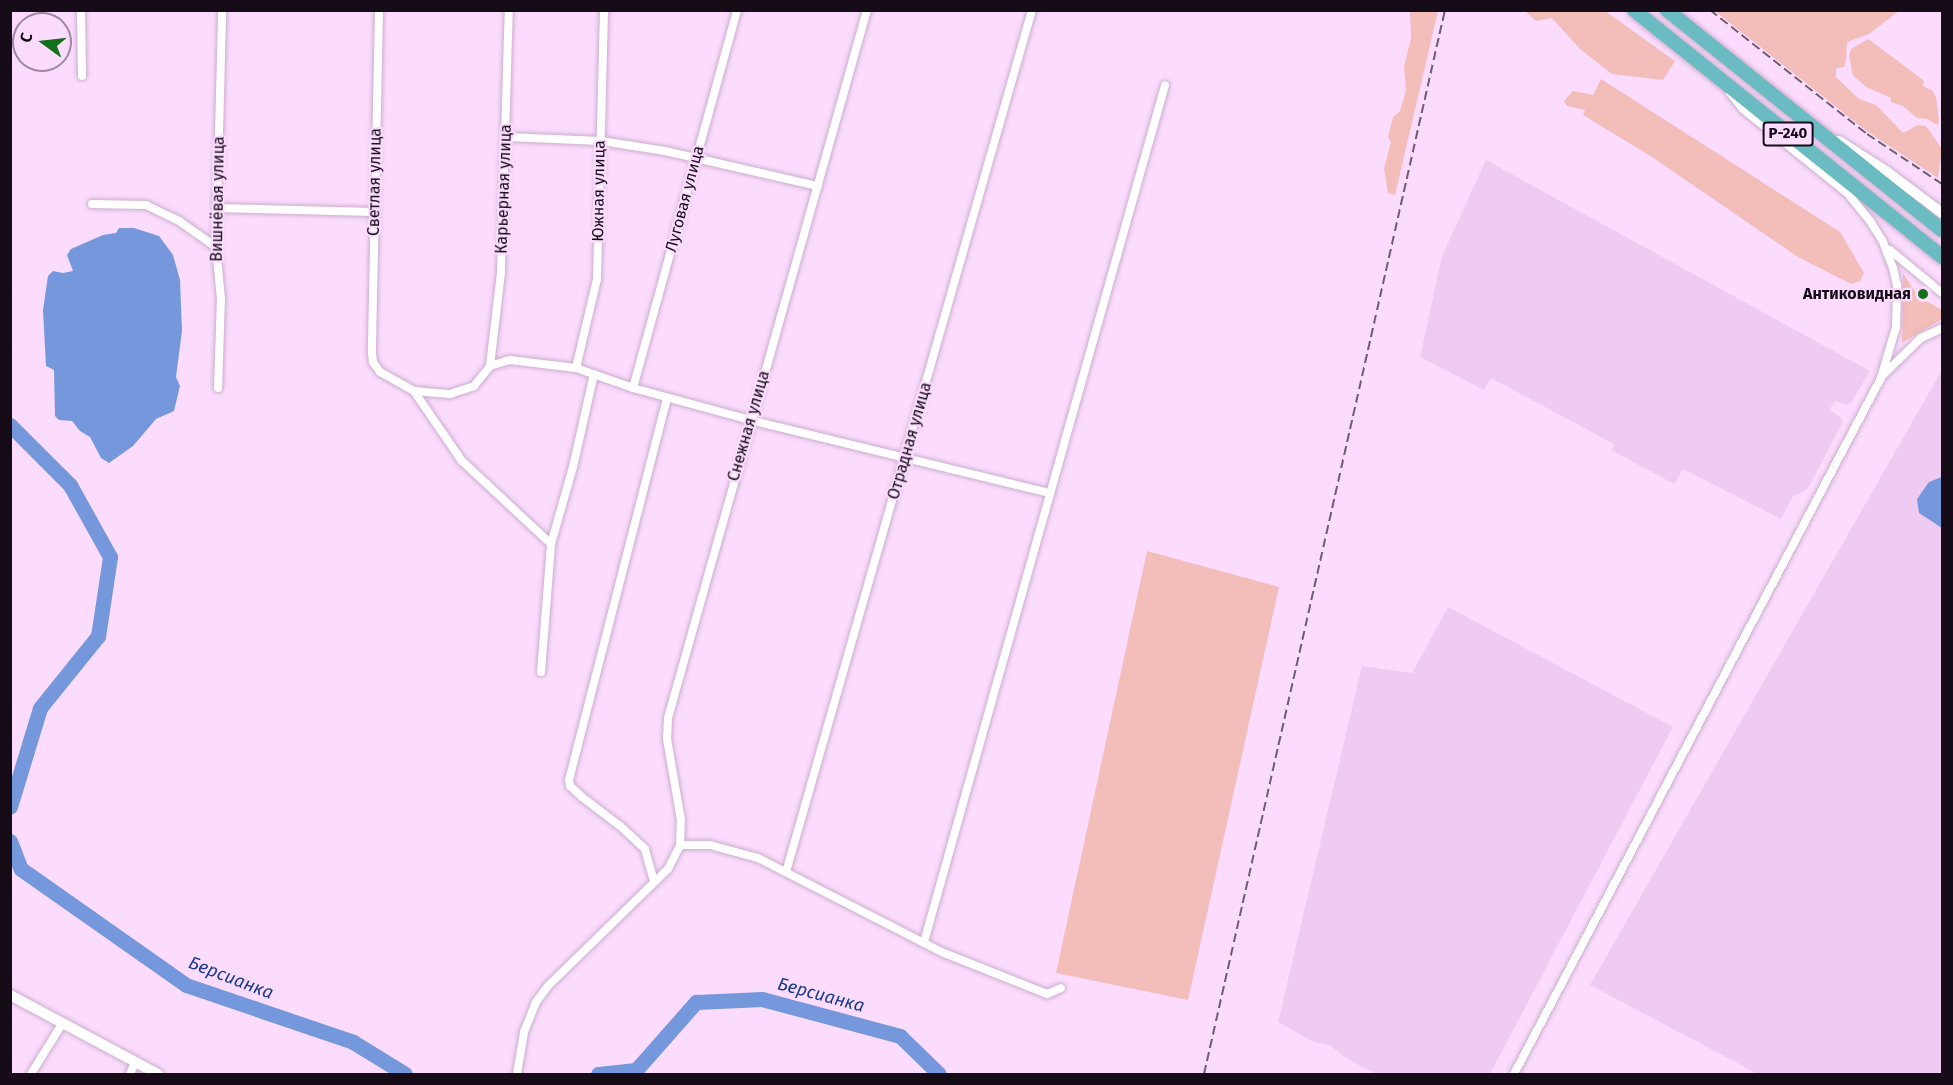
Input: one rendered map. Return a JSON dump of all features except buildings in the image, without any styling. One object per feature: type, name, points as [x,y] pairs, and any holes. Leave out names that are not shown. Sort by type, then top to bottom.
[{"type":"highway","name":"Р-240","points":[[1634,10],[1942,257]]},
{"type":"highway","name":"Р-240","points":[[1667,10],[1942,230]]},
{"type":"street","points":[[81,10],[82,76]]},
{"type":"street","name":"Вишнёвая улица","points":[[218,388],[221,299],[216,247],[222,10]]},
{"type":"street","name":"Светлая улица","points":[[380,10],[372,353],[373,362],[380,372],[414,391]]},
{"type":"street","name":"Карьерная улица","points":[[490,366],[501,272],[510,10]]},
{"type":"street","name":"Южная улица","points":[[576,368],[597,279],[604,10]]},
{"type":"street","name":"Луговая улица","points":[[633,388],[737,10]]},
{"type":"street","name":"Снежная улица","points":[[680,845],[681,820],[667,739],[668,718],[867,10]]},
{"type":"street","name":"Отрадная улица","points":[[786,872],[1032,10]]},
{"type":"street","points":[[1719,79],[1743,109],[1847,193],[1892,253],[1942,293]]},
{"type":"street","points":[[924,942],[1164,86]]},
{"type":"street","points":[[1792,111],[1886,171],[1942,213]]},
{"type":"street","points":[[507,137],[601,141],[665,150],[818,186]]},
{"type":"street","points":[[92,204],[146,205],[180,221],[216,247]]},
{"type":"street","points":[[217,208],[374,212]]},
{"type":"street","points":[[1514,1074],[1881,378],[1896,327],[1897,285],[1890,258],[1882,240]]},
{"type":"street","points":[[1881,378],[1921,338],[1942,328]]},
{"type":"street","points":[[414,391],[450,394],[474,386],[490,366],[510,360],[576,368],[633,388],[750,420],[1050,493]]},
{"type":"street","points":[[541,672],[551,544],[573,467],[594,374]]},
{"type":"street","points":[[414,391],[462,461],[551,544]]},
{"type":"street","points":[[654,881],[645,849],[620,826],[582,797],[570,786],[569,780],[667,398]]},
{"type":"street","points":[[517,1074],[524,1032],[536,1002],[548,986],[668,869],[680,845],[710,845],[758,858],[924,942],[1047,994],[1060,988]]},
{"type":"street","points":[[10,995],[158,1074]]},
{"type":"street","points":[[31,1074],[62,1024]]},
{"type":"street","points":[[130,1074],[135,1063]]},
{"type":"shaded area","points":[[1410,11],[1438,11],[1395,195],[1388,193],[1384,169],[1391,142],[1388,137],[1393,117],[1400,111],[1406,91],[1404,67],[1411,38]]},
{"type":"shaded area","points":[[1525,11],[1605,11],[1675,61],[1663,80],[1612,74],[1580,49],[1552,18],[1536,21]]},
{"type":"shaded area","points":[[1715,11],[1899,11],[1869,34],[1847,42],[1844,67],[1836,68],[1836,77],[1859,99],[1876,105],[1903,133],[1918,125],[1926,126],[1942,149],[1938,178],[1868,132]]},
{"type":"shaded area","points":[[1868,39],[1924,81],[1923,86],[1933,91],[1936,97],[1939,122],[1937,125],[1927,119],[1917,118],[1903,106],[1891,102],[1891,98],[1866,87],[1853,75],[1849,56],[1851,49]]},
{"type":"shaded area","points":[[1601,79],[1840,232],[1864,273],[1860,281],[1851,284],[1798,257],[1652,157],[1583,115],[1585,110],[1567,106],[1564,101],[1573,91],[1593,95]]},
{"type":"shaded area","points":[[1486,160],[1870,371],[1851,403],[1847,405],[1835,401],[1829,410],[1841,417],[1843,422],[1807,490],[1793,496],[1781,519],[1683,469],[1674,484],[1611,450],[1614,444],[1491,378],[1484,390],[1420,357],[1442,256]]},
{"type":"shaded area","points":[[1903,273],[1914,290],[1942,310],[1942,319],[1902,343]]},
{"type":"shaded area","points":[[1942,370],[1942,1074],[1758,1074],[1590,985]]},
{"type":"shaded area","points":[[1147,551],[1279,587],[1188,1000],[1056,973]]},
{"type":"shaded area","points":[[1448,607],[1673,727],[1490,1074],[1376,1074],[1344,1057],[1330,1045],[1314,1042],[1278,1022],[1362,666],[1412,673]]},
{"type":"water","points":[[119,228],[134,228],[159,236],[173,255],[180,280],[182,331],[176,377],[180,386],[174,411],[156,419],[133,446],[109,463],[101,458],[90,437],[80,431],[72,421],[59,420],[55,416],[54,370],[46,366],[43,310],[48,276],[53,271],[63,273],[73,271],[67,255],[71,249],[103,235],[116,233]]},
{"type":"water","points":[[1942,477],[1942,528],[1919,513],[1917,499],[1929,482]]},
{"type":"waterway","name":"Берсианка","points":[[10,425],[70,485],[110,557],[98,636],[40,708],[10,807]]},
{"type":"waterway","name":"Берсианка","points":[[10,841],[21,869],[186,985],[353,1042],[405,1074]]},
{"type":"waterway","name":"Берсианка","points":[[598,1074],[636,1070],[696,1002],[762,999],[900,1036],[939,1074]]},
{"type":"railway","points":[[1204,1074],[1445,10]]},
{"type":"railway","points":[[1710,10],[1867,134],[1942,184]]},
{"type":"place","name":"Антиковидная","points":[[1923,294]]}]
